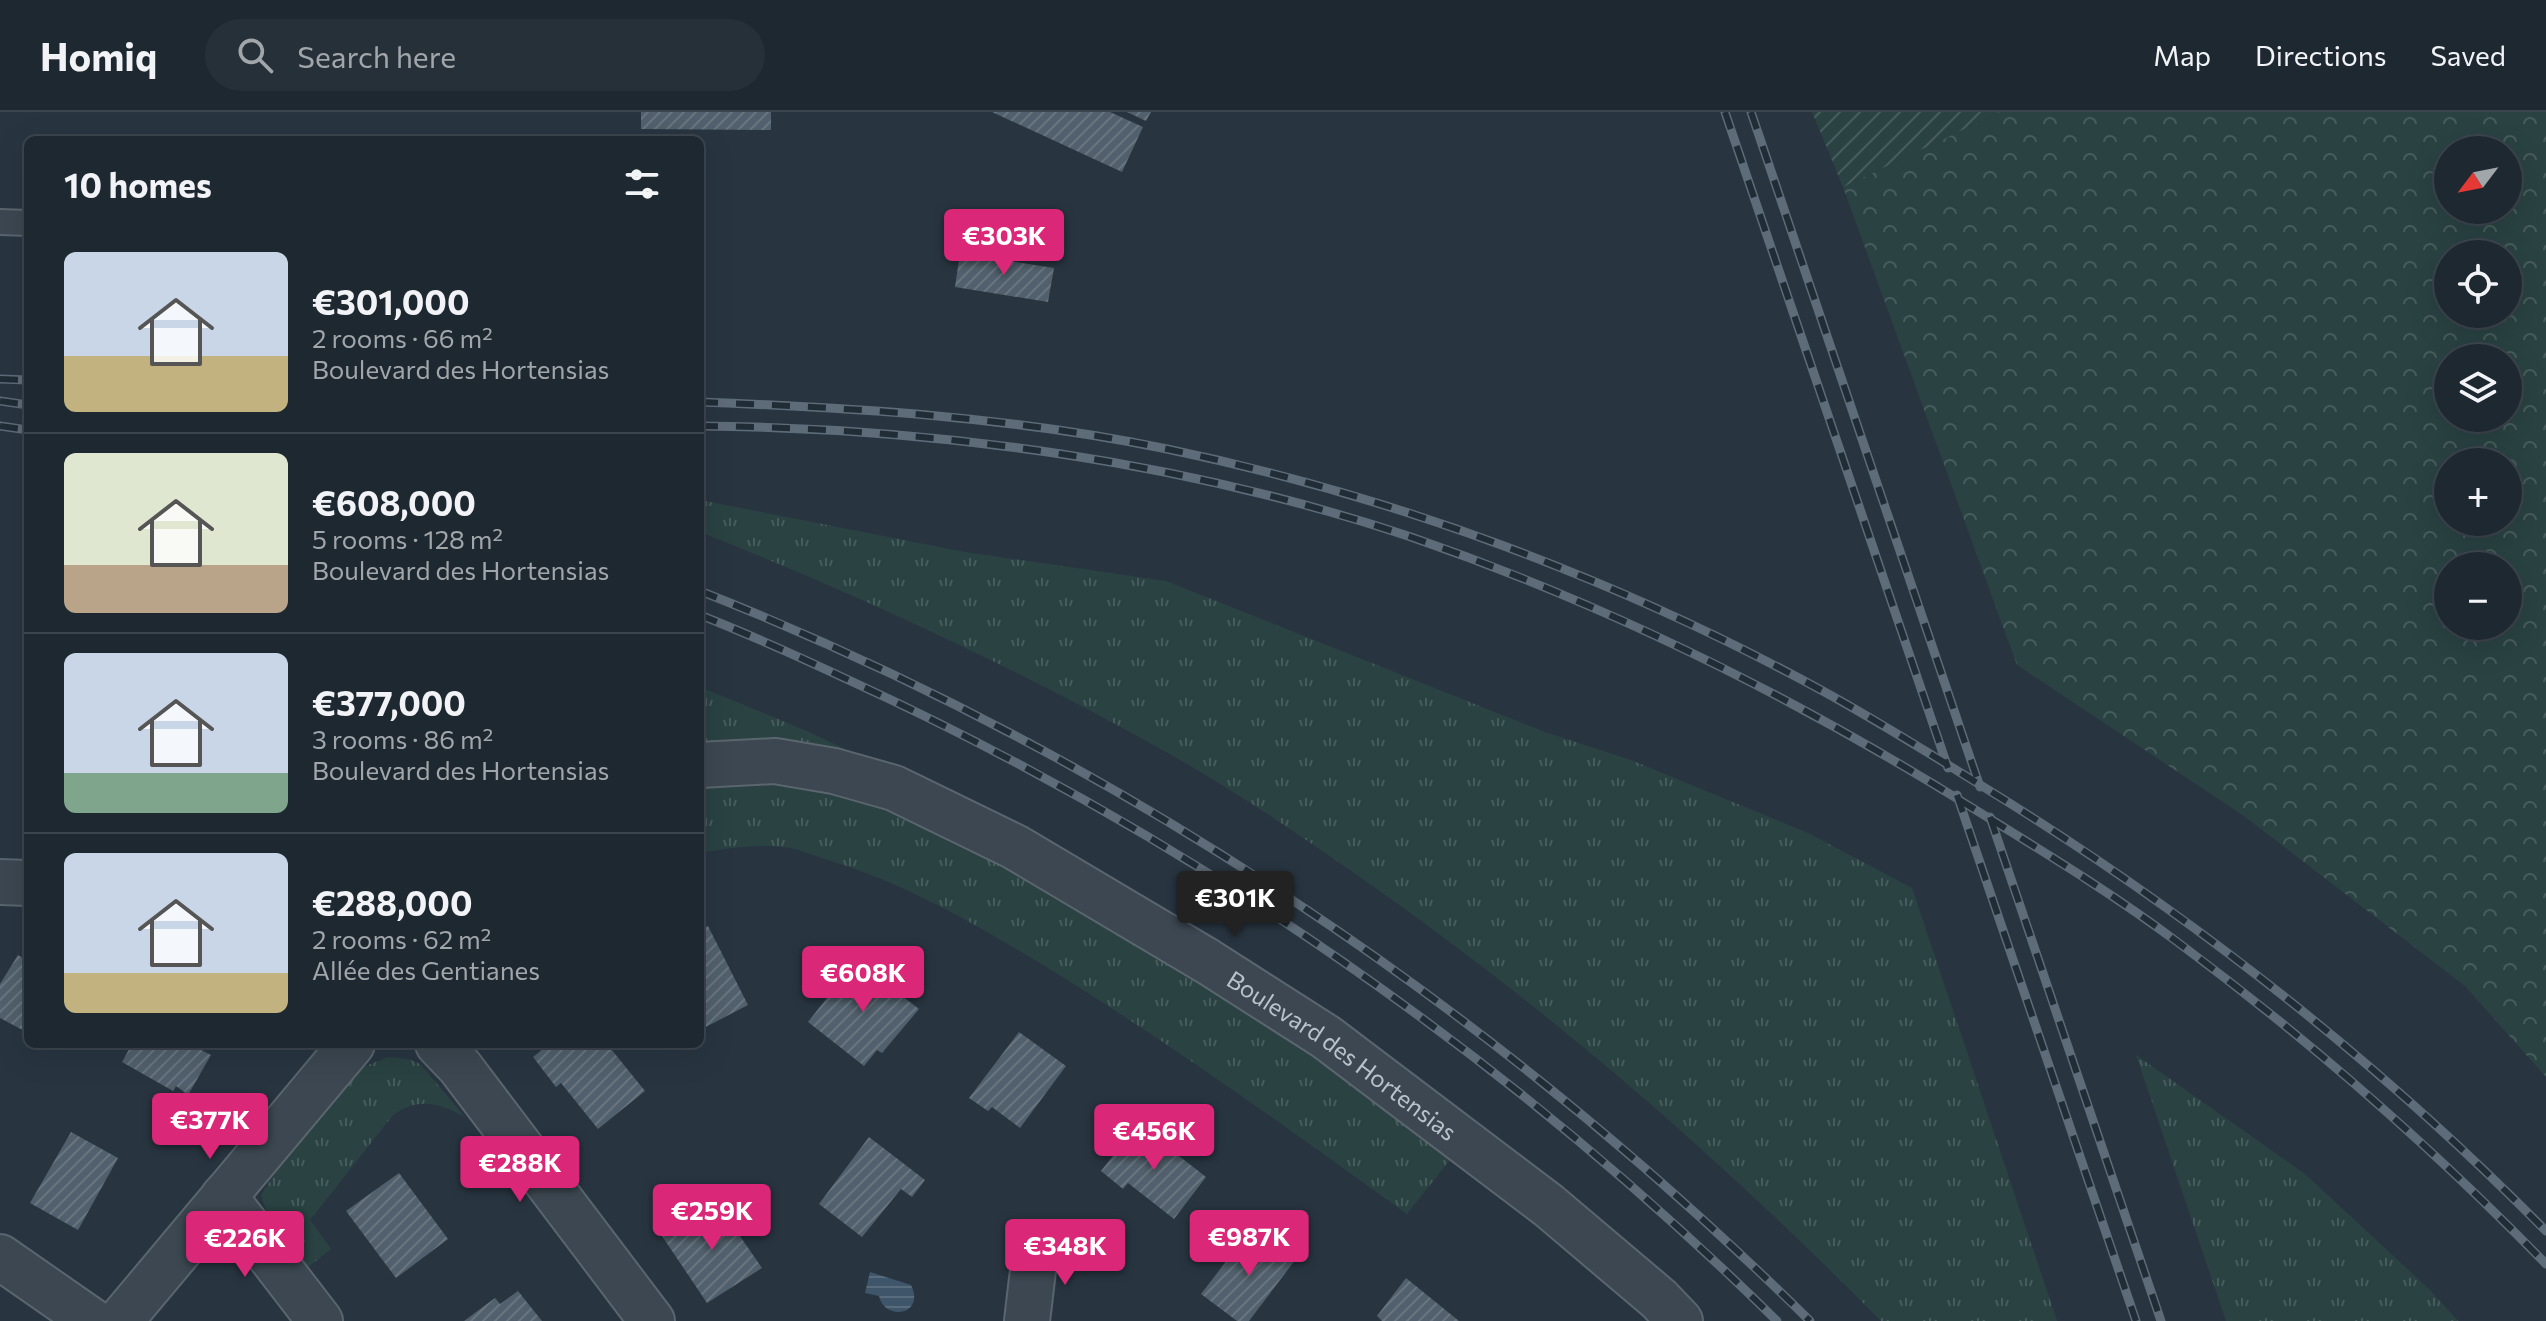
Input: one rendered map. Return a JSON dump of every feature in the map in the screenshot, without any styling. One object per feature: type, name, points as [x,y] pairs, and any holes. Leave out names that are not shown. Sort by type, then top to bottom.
[{"type":"street","name":"Boulevard des Hortensias","points":[[704,765],[775,761],[834,771],[894,788],[1015,847],[1207,961],[1326,1037],[1548,1205],[1659,1299],[1680,1321]]},
{"type":"street","points":[[0,882],[24,883]]},
{"type":"street","points":[[120,1321],[349,1048]]},
{"type":"street","points":[[442,1048],[460,1067],[652,1321]]},
{"type":"street","points":[[224,1196],[320,1321]]},
{"type":"street","points":[[1027,1321],[1036,1245]]},
{"type":"street","points":[[0,1257],[92,1321]]},
{"type":"lane","points":[[0,222],[24,223]]},
{"type":"green space","points":[[1812,112],[2000,112],[1843,187]]},
{"type":"green space","points":[[2000,112],[2546,112],[2546,1077],[2465,986],[2244,816],[2017,665],[1843,187]]},
{"type":"green space","points":[[704,501],[965,552],[1166,581],[1545,732],[1631,760],[1808,833],[1912,888],[2057,1321],[1881,1321],[1759,1202],[1634,1090],[1504,983],[1343,865],[1194,768],[1111,722],[996,663],[820,581],[704,534]]},
{"type":"green space","points":[[704,689],[807,731],[989,818],[1475,1128],[1407,1214],[1143,1029],[1053,971],[945,909],[889,882],[791,848],[733,848],[704,852]]},
{"type":"green space","points":[[2136,1055],[2305,1174],[2429,1289],[2458,1321],[2226,1321]]},
{"type":"green space","points":[[388,1057],[409,1059],[420,1064],[465,1117],[429,1104],[411,1106],[393,1115],[310,1220],[331,1249],[307,1268],[268,1216],[261,1195],[279,1167],[351,1079],[363,1067]]},
{"type":"water","points":[[870,1272],[911,1285],[914,1295],[909,1309],[895,1312],[882,1304],[879,1296],[865,1293]]},
{"type":"building","points":[[641,112],[771,112],[771,130],[641,129]]},
{"type":"building","points":[[992,112],[1110,112],[1143,127],[1122,172]]},
{"type":"building","points":[[1127,112],[1151,112],[1146,121]]},
{"type":"building","points":[[960,253],[1054,268],[1048,302],[955,287]]},
{"type":"building","points":[[708,926],[748,1005],[704,1028],[704,928]]},
{"type":"building","points":[[18,955],[24,959],[24,1031],[0,1018],[0,984]]},
{"type":"building","points":[[856,961],[919,1009],[882,1053],[877,1050],[864,1066],[808,1022]]},
{"type":"building","points":[[1019,1032],[1066,1066],[1020,1128],[992,1107],[988,1111],[969,1098]]},
{"type":"building","points":[[130,1048],[200,1048],[211,1055],[188,1095],[176,1086],[173,1091],[122,1062]]},
{"type":"building","points":[[544,1048],[610,1048],[645,1091],[598,1129],[561,1083],[556,1087],[533,1057]]},
{"type":"building","points":[[1138,1124],[1206,1177],[1174,1219],[1128,1183],[1123,1189],[1101,1171]]},
{"type":"building","points":[[71,1132],[118,1158],[78,1230],[30,1203]]},
{"type":"building","points":[[869,1137],[925,1180],[912,1197],[901,1189],[862,1237],[819,1204]]},
{"type":"building","points":[[399,1173],[448,1239],[396,1278],[346,1211]]},
{"type":"building","points":[[715,1200],[762,1268],[707,1303],[662,1236]]},
{"type":"building","points":[[1258,1230],[1296,1259],[1249,1321],[1237,1321],[1201,1294],[1231,1255],[1236,1259]]},
{"type":"building","points":[[1406,1278],[1459,1321],[1382,1321],[1377,1316]]},
{"type":"building","points":[[518,1291],[542,1321],[464,1321],[495,1298],[500,1304]]},
{"type":"railway","points":[[1725,112],[1948,768]]},
{"type":"railway","points":[[1751,112],[1980,787]]},
{"type":"railway","points":[[0,379],[24,380]]},
{"type":"railway","points":[[0,401],[24,404]]},
{"type":"railway","points":[[704,402],[935,416],[1051,429],[1167,449],[1252,468],[1420,517],[1584,577],[1665,612],[1862,713],[2133,884],[2278,991],[2347,1048],[2415,1107],[2546,1231]]},
{"type":"railway","points":[[0,426],[24,429]]},
{"type":"railway","points":[[704,426],[790,428],[970,442],[1149,469],[1325,510],[1411,537],[1484,563],[1626,622],[1764,689],[1900,764],[2072,870],[2151,923],[2321,1055],[2413,1136],[2546,1264]]},
{"type":"railway","points":[[704,593],[854,656],[1004,730],[1150,811],[1292,900],[1429,995],[1561,1098],[1688,1206],[1810,1321]]},
{"type":"railway","points":[[704,617],[817,665],[982,745],[1105,812],[1226,885],[1344,962],[1458,1045],[1568,1132],[1675,1225],[1777,1321]]},
{"type":"railway","points":[[1957,795],[2136,1321]]},
{"type":"railway","points":[[1990,817],[2161,1321]]}]
